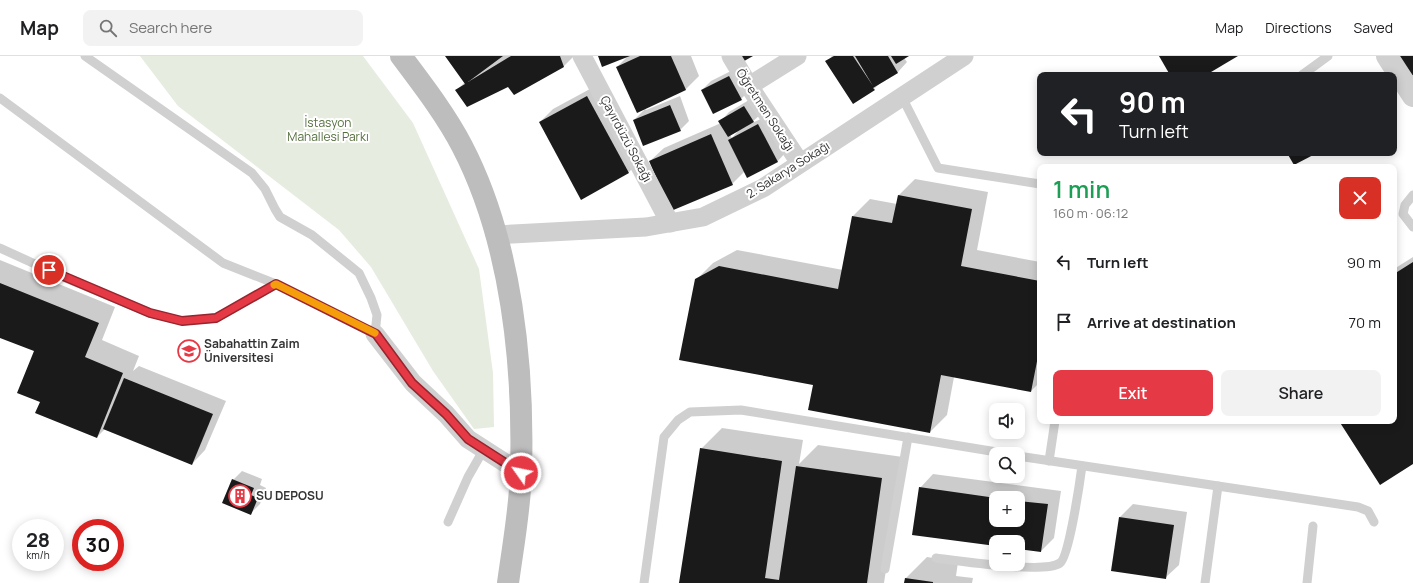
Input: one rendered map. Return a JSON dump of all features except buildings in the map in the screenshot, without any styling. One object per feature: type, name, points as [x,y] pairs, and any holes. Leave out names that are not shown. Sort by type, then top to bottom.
[{"type":"main road","points":[[401,56],[431,96],[462,145],[485,196],[501,250],[514,323],[521,396],[521,473],[517,524],[508,583]]},
{"type":"street","name":"Çayırdüzü Sokağı","points":[[582,56],[670,223]]},
{"type":"street","name":"Öğretmen Sokağı","points":[[731,56],[800,163]]},
{"type":"street","points":[[749,86],[797,56]]},
{"type":"street","name":"2. Sakarya Sokağı","points":[[496,235],[646,226],[703,217],[763,188],[964,56]]},
{"type":"street","points":[[1387,56],[1413,96]]},
{"type":"street","points":[[376,334],[412,383],[446,414],[468,439],[521,473]]},
{"type":"lane","points":[[0,98],[223,263],[276,284],[376,334],[377,314],[372,298],[359,273],[312,234],[280,217],[274,209],[265,189],[252,173],[85,56]]},
{"type":"lane","points":[[1306,72],[1328,56]]},
{"type":"lane","points":[[902,96],[938,168],[1037,184]]},
{"type":"lane","points":[[1413,195],[1405,205],[1403,214],[1413,227]]},
{"type":"lane","points":[[0,248],[61,276],[150,313],[182,321],[216,318],[276,284]]},
{"type":"lane","points":[[644,583],[664,437],[678,420],[690,412],[741,410],[989,451]]},
{"type":"lane","points":[[1049,461],[1055,424]]},
{"type":"lane","points":[[885,569],[908,438]]},
{"type":"lane","points":[[448,522],[468,477],[484,449]]},
{"type":"lane","points":[[1025,457],[1358,507],[1368,511],[1374,522]]},
{"type":"lane","points":[[936,558],[1021,567],[1050,567],[1060,563],[1064,559],[1071,529],[1082,466]]},
{"type":"lane","points":[[1205,583],[1218,486]]},
{"type":"lane","points":[[1307,583],[1313,526]]},
{"type":"green space","name":"İstasyon Mahallesi Parkı","points":[[140,56],[363,56],[413,123],[479,269],[493,373],[494,427],[474,429],[433,371],[371,267],[339,230],[178,106]]},
{"type":"slow traffic","points":[[274,285],[276,284],[375,333]]},
{"type":"place","name":"Sabahattin Zaim Üniversitesi","points":[[189,351]]},
{"type":"place","name":"SU DEPOSU","points":[[240,496]]},
{"type":"route","points":[[49,270],[150,313],[182,321],[216,318],[276,284],[376,334],[412,383],[446,414],[468,439],[521,473]]}]
